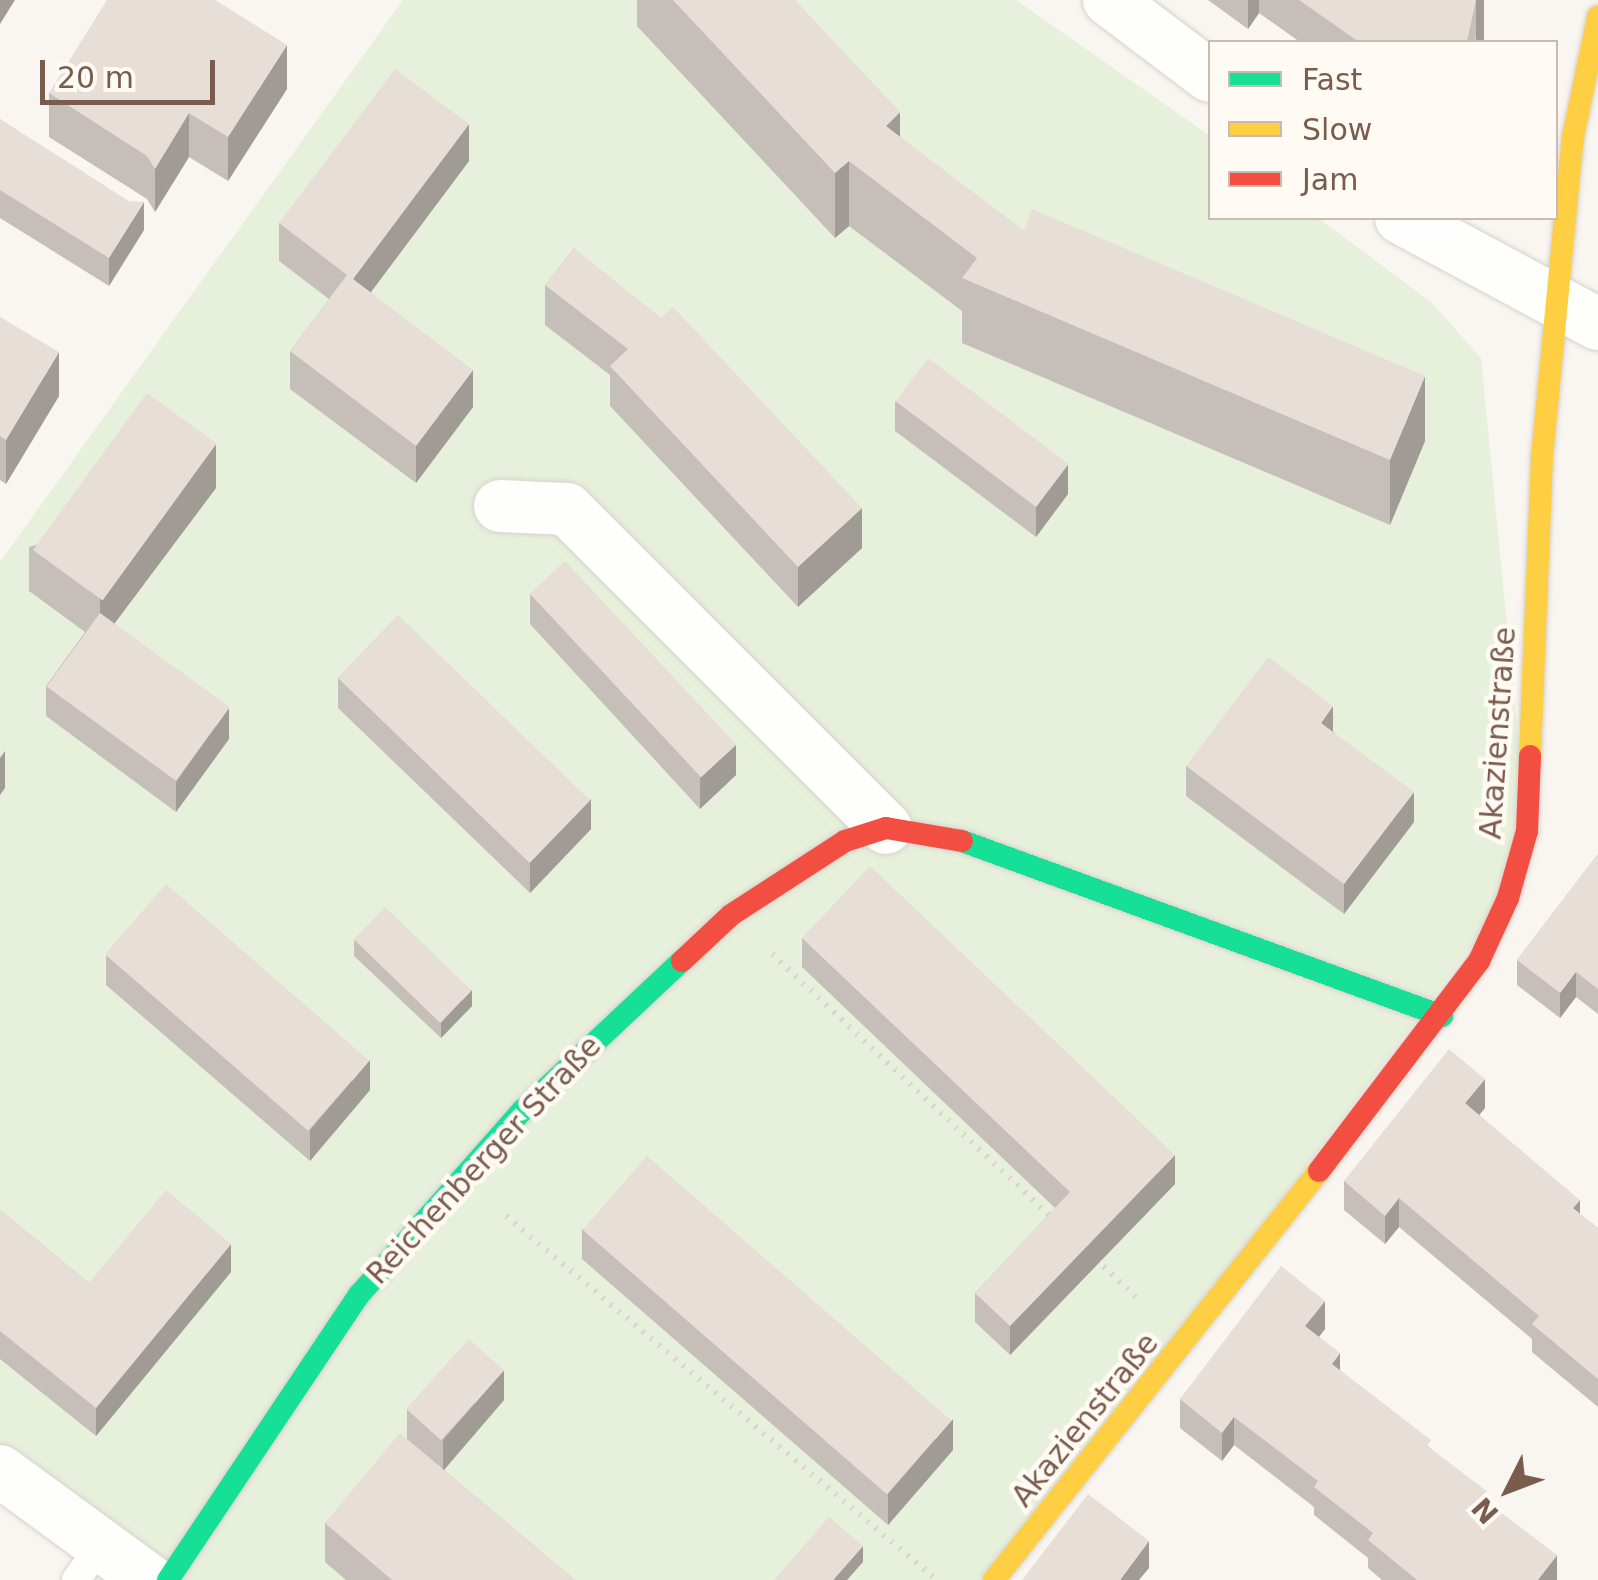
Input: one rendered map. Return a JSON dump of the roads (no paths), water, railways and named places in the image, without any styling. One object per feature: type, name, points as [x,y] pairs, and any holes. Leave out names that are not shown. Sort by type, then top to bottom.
[{"type":"street","points":[[1109,0],[1208,74]]},
{"type":"street","name":"Akazienstraße","points":[[994,1580],[1442,1016],[1501,914],[1527,831],[1542,456],[1579,315],[1572,137],[1598,18]]},
{"type":"street","points":[[1405,220],[1579,315]]},
{"type":"street","points":[[500,506],[567,508],[886,828]]},
{"type":"street","name":"Reichenberger Straße","points":[[168,1580],[359,1295],[522,1111],[731,915],[845,841],[886,828],[975,843],[1442,1016]]},
{"type":"street","points":[[0,1471],[89,1562],[149,1580]]}]
